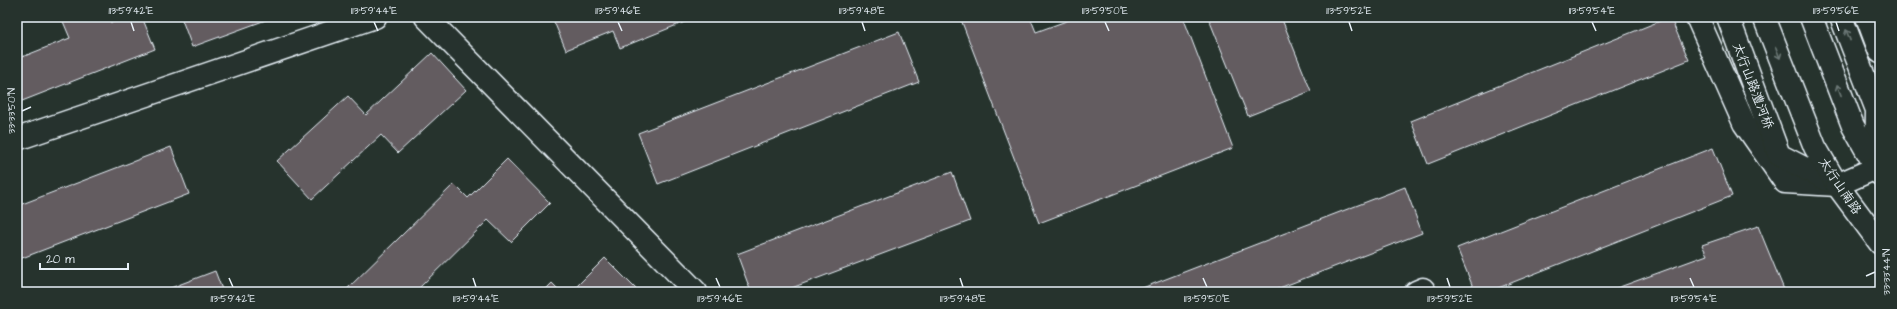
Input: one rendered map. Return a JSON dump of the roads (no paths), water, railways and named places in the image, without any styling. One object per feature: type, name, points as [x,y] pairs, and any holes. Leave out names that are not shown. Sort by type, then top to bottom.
[{"type":"street","points":[[17,139],[375,17]]},
{"type":"street","points":[[426,17],[696,292]]},
{"type":"street","points":[[1697,17],[1744,123],[1785,182],[1837,185],[1879,169]]},
{"type":"street","name":"太行山路澧河桥","points":[[1728,17],[1779,155],[1837,185]]},
{"type":"street","name":"太行山南路","points":[[1764,17],[1815,147],[1837,185],[1880,243]]},
{"type":"street","points":[[1811,17],[1853,126],[1879,169]]},
{"type":"street","points":[[1841,17],[1877,110],[1879,169]]},
{"type":"street","points":[[1867,17],[1880,52]]},
{"type":"street","points":[[1416,292],[1423,289],[1426,292]]}]
